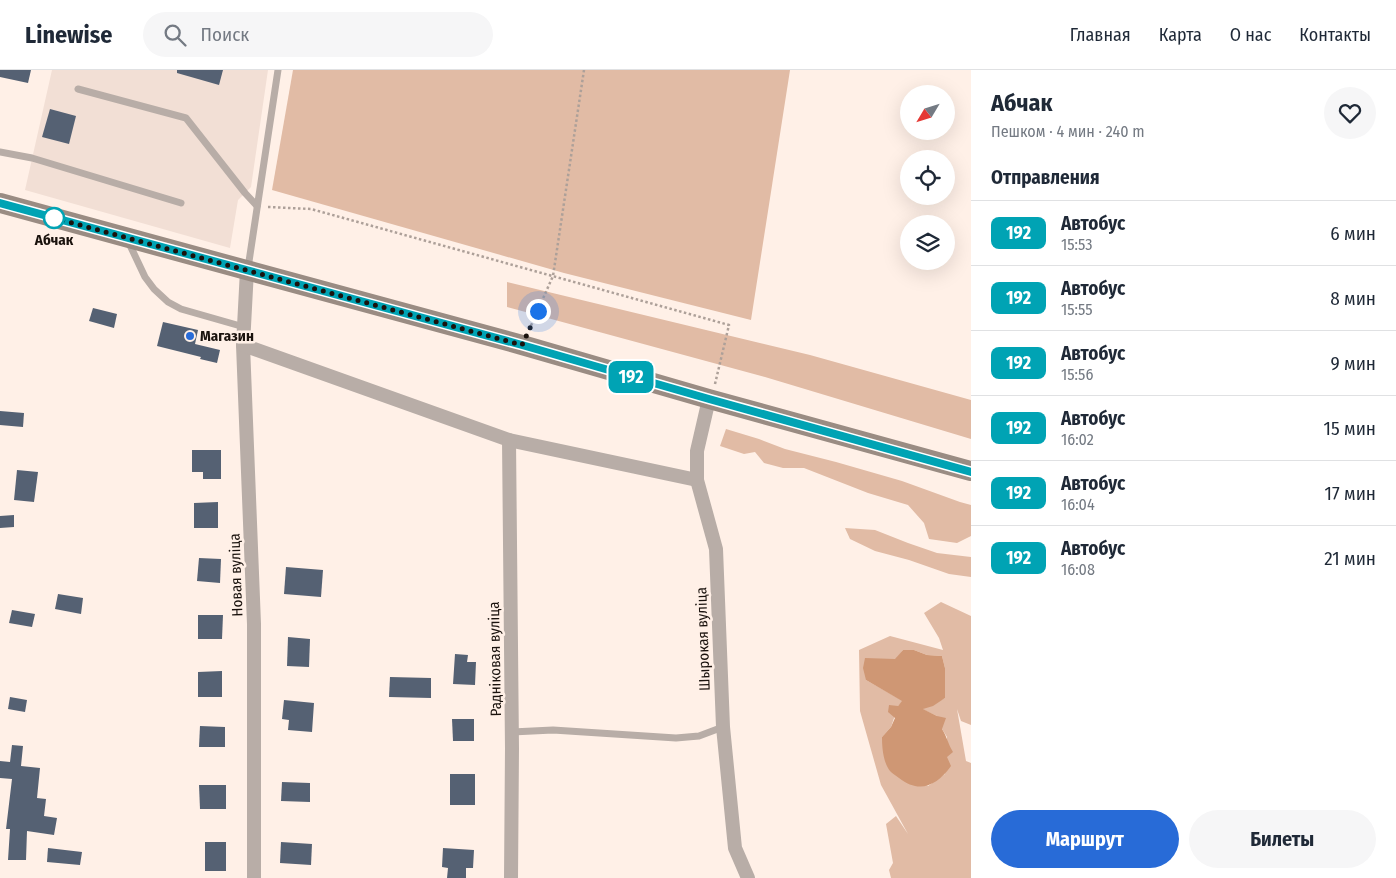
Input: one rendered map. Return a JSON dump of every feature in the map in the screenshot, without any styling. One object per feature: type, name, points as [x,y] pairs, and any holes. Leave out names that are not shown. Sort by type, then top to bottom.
[{"type":"main road","points":[[0,203],[522,345],[971,472]]},
{"type":"street","name":"Новая вуліца","points":[[247,270],[243,345],[254,624],[254,878]]},
{"type":"street","points":[[243,345],[509,440],[697,480]]},
{"type":"street","name":"Шырокая вуліца","points":[[709,399],[696,452],[697,480],[716,549],[723,727],[735,848],[748,878]]},
{"type":"street","name":"Радніковая вуліца","points":[[509,440],[512,732],[511,878]]},
{"type":"lane","points":[[247,270],[278,70]]},
{"type":"lane","points":[[78,90],[186,118],[244,193],[257,206]]},
{"type":"lane","points":[[0,152],[32,158],[181,203]]},
{"type":"lane","points":[[126,238],[145,277],[154,289],[168,302],[181,309],[244,327]]},
{"type":"lane","points":[[512,732],[553,730],[676,738],[699,736],[723,727]]},
{"type":"path","points":[[522,345],[553,276],[584,70]]},
{"type":"path","points":[[257,206],[311,209],[729,325],[717,379],[709,399]]},
{"type":"shaded area","points":[[52,70],[268,70],[251,187],[238,200],[230,248],[25,190]]},
{"type":"shaded area","points":[[293,70],[790,70],[751,320],[564,273],[272,190]]},
{"type":"shaded area","points":[[507,282],[810,355],[971,400],[971,439],[765,377],[507,307]]},
{"type":"shaded area","points":[[726,429],[785,449],[902,481],[971,505],[971,536],[957,543],[929,539],[924,523],[908,505],[868,493],[804,468],[783,468],[764,463],[755,452],[744,454],[720,446]]},
{"type":"shaded area","points":[[845,528],[875,530],[937,553],[971,557],[971,577],[949,574],[875,551],[850,539]]},
{"type":"shaded area","points":[[941,602],[971,616],[971,725],[961,721],[957,709],[966,761],[971,763],[971,878],[891,878],[889,870],[893,863],[886,824],[896,816],[908,834],[881,785],[860,711],[859,650],[890,636],[943,650],[939,638],[924,613]],"holes":[[[903,650],[914,650],[927,655],[942,656],[945,668],[945,698],[922,709],[937,716],[947,737],[945,774],[928,786],[882,737],[891,727],[898,706],[903,701],[866,680],[896,659]]]},
{"type":"shaded area","points":[[903,650],[914,650],[927,655],[942,656],[945,668],[945,698],[933,706],[923,709],[946,718],[942,729],[953,752],[947,757],[951,766],[940,779],[921,787],[906,783],[890,771],[886,763],[883,754],[882,737],[891,727],[895,718],[888,712],[889,705],[898,706],[902,701],[866,680],[863,668],[865,658],[895,659]]},
{"type":"building","points":[[0,70],[31,70],[28,83],[0,77]]},
{"type":"building","points":[[177,70],[223,70],[219,85],[177,73]]},
{"type":"building","points":[[50,109],[76,116],[69,144],[42,137]]},
{"type":"building","points":[[93,308],[117,314],[114,328],[89,321]]},
{"type":"building","points":[[163,322],[198,330],[195,344],[220,350],[217,363],[157,346]]},
{"type":"building","points":[[0,411],[24,413],[23,427],[0,425]]},
{"type":"building","points":[[192,450],[221,450],[221,479],[203,479],[203,472],[192,472]]},
{"type":"building","points":[[17,470],[38,472],[34,502],[14,500]]},
{"type":"building","points":[[218,502],[218,528],[194,528],[194,503]]},
{"type":"building","points":[[14,515],[14,527],[0,528],[0,516]]},
{"type":"building","points":[[199,558],[221,559],[220,583],[197,581]]},
{"type":"building","points":[[286,567],[323,570],[321,597],[284,594]]},
{"type":"building","points":[[58,594],[83,598],[81,614],[55,609]]},
{"type":"building","points":[[12,610],[35,614],[32,627],[9,623]]},
{"type":"building","points":[[198,615],[223,615],[222,639],[198,639]]},
{"type":"building","points":[[288,637],[310,639],[309,667],[287,666]]},
{"type":"building","points":[[455,654],[468,655],[467,662],[476,662],[475,685],[453,684]]},
{"type":"building","points":[[222,671],[222,697],[198,697],[198,672]]},
{"type":"building","points":[[390,677],[431,678],[431,698],[389,697]]},
{"type":"building","points":[[10,697],[27,700],[25,712],[8,709]]},
{"type":"building","points":[[284,700],[314,703],[312,732],[288,730],[289,720],[282,719]]},
{"type":"building","points":[[452,719],[474,719],[474,741],[453,741]]},
{"type":"building","points":[[200,726],[225,727],[225,747],[199,747]]},
{"type":"building","points":[[12,745],[23,746],[21,766],[40,768],[37,798],[46,799],[44,816],[57,818],[54,835],[27,831],[26,860],[8,860],[10,829],[6,829],[12,779],[0,778],[0,761],[10,762]]},
{"type":"building","points":[[450,774],[475,774],[475,805],[450,805]]},
{"type":"building","points":[[282,782],[310,783],[310,802],[281,801]]},
{"type":"building","points":[[199,785],[226,785],[226,809],[200,809]]},
{"type":"building","points":[[205,842],[226,842],[226,871],[205,871]]},
{"type":"building","points":[[281,842],[312,844],[311,865],[280,863]]},
{"type":"building","points":[[48,848],[82,852],[80,865],[47,862]]},
{"type":"building","points":[[443,848],[474,850],[473,868],[466,868],[466,878],[447,878],[448,868],[442,867]]},
{"type":"bus line","name":"192","points":[[0,203],[522,345],[971,472]]},
{"type":"place","name":"Абчак","points":[[54,218]]},
{"type":"place","name":"Магазин","points":[[190,336]]},
{"type":"route","points":[[54,218],[522,345],[538,311]]}]
